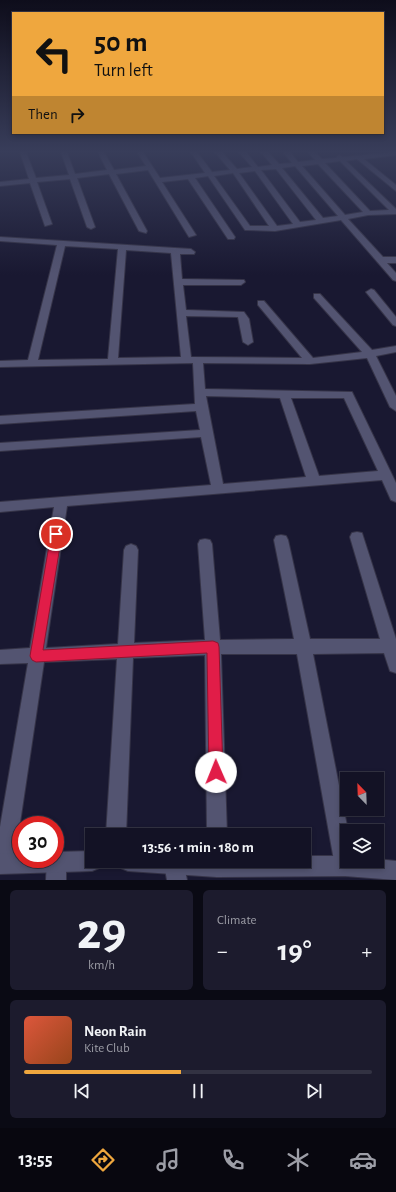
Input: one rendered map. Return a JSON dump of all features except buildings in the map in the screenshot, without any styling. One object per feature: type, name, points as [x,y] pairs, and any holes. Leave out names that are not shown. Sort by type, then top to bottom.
[{"type":"street","points":[[37,193],[48,224]]},
{"type":"street","points":[[79,193],[91,227]]},
{"type":"street","points":[[124,193],[143,231]]},
{"type":"street","points":[[165,193],[192,235]]},
{"type":"street","points":[[201,193],[231,237]]},
{"type":"street","points":[[224,193],[245,225],[253,229],[275,229],[368,213],[396,212]]},
{"type":"street","points":[[250,193],[275,229]]},
{"type":"street","points":[[275,193],[299,226]]},
{"type":"street","points":[[299,193],[321,221]]},
{"type":"street","points":[[322,193],[396,278]]},
{"type":"street","points":[[350,193],[368,213]]},
{"type":"street","points":[[376,193],[396,212]]},
{"type":"street","points":[[0,239],[122,246],[191,252]]},
{"type":"street","points":[[32,364],[62,242]]},
{"type":"street","points":[[113,361],[122,246]]},
{"type":"street","points":[[175,250],[186,360]]},
{"type":"street","points":[[383,263],[396,260]]},
{"type":"street","points":[[383,263],[396,269]]},
{"type":"street","points":[[178,282],[241,282]]},
{"type":"street","points":[[371,292],[396,323]]},
{"type":"street","points":[[317,296],[370,354],[396,407]]},
{"type":"street","points":[[261,303],[310,361]]},
{"type":"street","points":[[181,313],[242,314],[248,342]]},
{"type":"street","points":[[0,364],[186,360],[310,361],[370,354],[396,349]]},
{"type":"street","points":[[198,360],[201,407],[208,433],[218,490]]},
{"type":"street","points":[[199,392],[284,395],[348,394],[396,497]]},
{"type":"street","points":[[284,395],[314,481]]},
{"type":"street","points":[[0,420],[201,407]]},
{"type":"street","points":[[0,447],[208,433]]},
{"type":"street","points":[[0,507],[386,475]]},
{"type":"street","points":[[61,503],[2,864],[56,871],[85,863]]},
{"type":"street","points":[[357,537],[393,646],[396,666]]},
{"type":"street","points":[[282,540],[340,835]]},
{"type":"street","points":[[205,544],[213,647],[217,828]]},
{"type":"street","points":[[116,828],[130,550]]},
{"type":"street","points":[[0,657],[213,647],[304,648],[393,646]]},
{"type":"street","points":[[249,868],[288,873],[340,867]]},
{"type":"street","points":[[159,868],[176,872],[196,868]]},
{"type":"street","points":[[366,868],[396,871]]},
{"type":"route","points":[[56,534],[36,656],[213,647],[216,772]]}]
